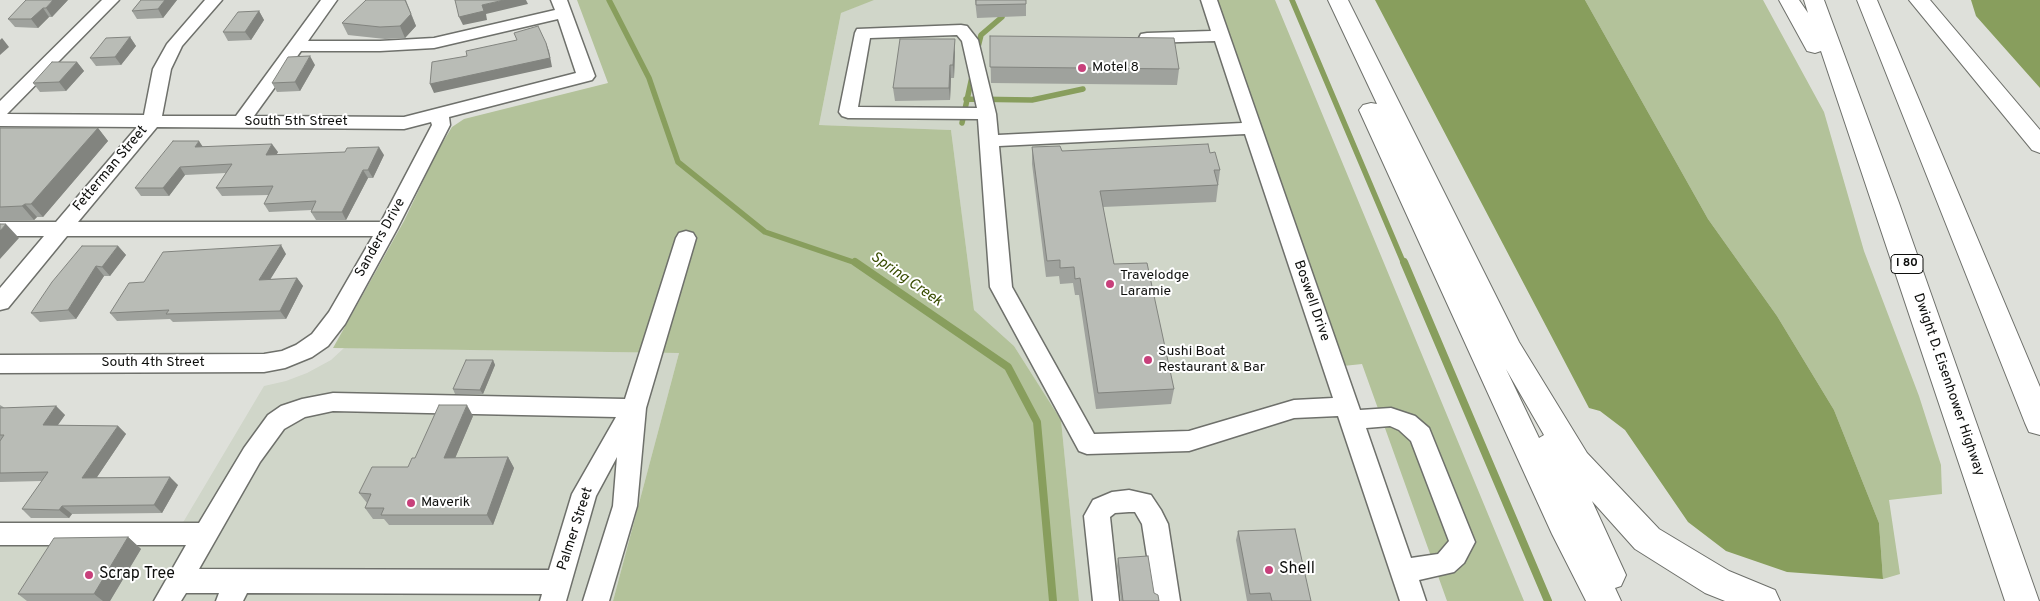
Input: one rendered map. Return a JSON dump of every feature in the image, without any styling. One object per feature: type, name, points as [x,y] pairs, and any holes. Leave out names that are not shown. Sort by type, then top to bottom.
[{"type":"highway","points":[[1320,0],[1568,534],[1604,601]]},
{"type":"highway","points":[[1338,0],[1507,346],[1621,601]]},
{"type":"highway","points":[[1789,0],[1800,14],[1842,101],[1886,203]]},
{"type":"highway","name":"Dwight D. Eisenhower Highway","points":[[1814,0],[1886,203],[2022,601]]},
{"type":"highway","points":[[1867,0],[2040,423]]},
{"type":"highway","points":[[1920,0],[2040,145]]},
{"type":"highway","points":[[1507,346],[1576,462],[1647,539],[1717,582],[1763,601]]},
{"type":"street","points":[[0,111],[111,0]]},
{"type":"street","name":"Fetterman Street","points":[[0,302],[152,121],[162,69],[175,44],[214,0]]},
{"type":"street","points":[[241,122],[329,0]]},
{"type":"street","name":"Boswell Drive","points":[[1209,0],[1413,601]]},
{"type":"street","points":[[296,46],[380,46],[434,43],[561,7]]},
{"type":"street","name":"South 5th Street","points":[[0,120],[404,123],[586,76],[561,7]]},
{"type":"street","points":[[987,114],[848,112],[863,32],[961,30],[980,40],[987,114],[1001,286],[1087,444],[1189,441],[1294,409],[1391,417],[1408,423],[1421,435],[1462,542],[1455,555],[1445,564],[1402,570]]},
{"type":"street","points":[[1132,38],[1222,36]]},
{"type":"street","name":"Sanders Drive","points":[[304,351],[320,340],[329,330],[387,229],[441,125],[439,114]]},
{"type":"street","points":[[989,141],[1252,128]]},
{"type":"street","points":[[0,229],[387,229]]},
{"type":"street","name":"Palmer Street","points":[[596,601],[625,506],[634,408],[686,238]]},
{"type":"street","name":"South 4th Street","points":[[0,364],[264,363],[280,360],[304,351]]},
{"type":"street","points":[[556,592],[173,591],[205,534],[266,434],[276,422],[289,413],[302,408],[333,402],[634,408]]},
{"type":"street","name":"Palmer Street","points":[[556,592],[584,494],[634,408]]},
{"type":"street","points":[[1106,601],[1097,516],[1102,508],[1112,503],[1129,501],[1142,502],[1149,510],[1155,524],[1167,601]]},
{"type":"street","points":[[0,534],[205,534]]},
{"type":"shaded area","points":[[577,0],[874,0],[841,13],[819,125],[951,130],[974,310],[1014,346],[1061,420],[1079,601],[613,601],[679,353],[333,348],[404,221],[438,150],[452,127],[464,119],[608,83]]},
{"type":"shaded area","points":[[872,0],[1209,0],[1413,601],[1079,601],[1061,420],[1014,346],[974,310],[951,130],[819,125],[841,13]]},
{"type":"shaded area","points":[[1209,0],[1275,0],[1524,601],[1447,601],[1362,364],[1334,367]]},
{"type":"shaded area","points":[[1375,0],[1585,0],[1708,219],[1777,316],[1834,410],[1879,523],[1883,579],[1787,572],[1726,551],[1688,522],[1625,430],[1600,411],[1589,408]]},
{"type":"shaded area","points":[[1585,0],[1763,0],[1824,112],[1864,251],[1919,396],[1941,465],[1942,494],[1889,500],[1900,574],[1883,579],[1879,523],[1834,410],[1777,316],[1708,219]]},
{"type":"shaded area","points":[[1971,0],[2040,0],[2040,88],[1976,16]]},
{"type":"shaded area","points":[[344,348],[679,353],[613,601],[0,601],[0,545],[169,546],[264,386],[286,381],[307,373],[331,360]]},
{"type":"building","points":[[26,0],[53,0],[31,19],[8,19]]},
{"type":"building","points":[[141,0],[165,0],[158,9],[132,11]]},
{"type":"building","points":[[366,0],[405,0],[411,14],[400,26],[380,27],[342,23]]},
{"type":"building","points":[[455,0],[504,0],[482,5],[484,11],[459,17]]},
{"type":"building","points":[[976,0],[1026,0],[1026,4],[976,5]]},
{"type":"building","points":[[259,11],[245,32],[223,32],[238,12]]},
{"type":"building","points":[[538,26],[546,43],[550,58],[430,84],[432,62],[467,56],[466,51],[517,40],[514,33]]},
{"type":"building","points":[[990,36],[1174,38],[1179,69],[990,67]]},
{"type":"building","points":[[130,37],[115,57],[90,58],[106,38]]},
{"type":"building","points":[[900,39],[955,39],[953,65],[950,65],[949,88],[893,88]]},
{"type":"building","points":[[310,56],[295,82],[272,83],[288,57]]},
{"type":"building","points":[[52,62],[77,62],[59,82],[33,83]]},
{"type":"building","points":[[0,128],[98,128],[31,204],[0,207]]},
{"type":"building","points":[[173,141],[199,141],[195,147],[272,144],[266,155],[345,152],[347,148],[379,147],[368,170],[363,170],[342,212],[311,212],[316,201],[264,204],[273,186],[216,188],[232,164],[180,167],[163,188],[135,188]]},
{"type":"building","name":"Travelodge Laramie","points":[[1208,144],[1210,153],[1215,152],[1220,170],[1214,170],[1218,185],[1100,191],[1114,264],[1147,263],[1174,389],[1098,393],[1080,278],[1075,279],[1074,267],[1060,268],[1060,260],[1047,261],[1032,147],[1060,146],[1062,151]]},
{"type":"building","points":[[0,224],[6,224],[0,231]]},
{"type":"building","points":[[281,245],[259,280],[297,278],[280,311],[166,314],[169,310],[110,313],[129,283],[144,282],[163,252]]},
{"type":"building","points":[[82,246],[118,246],[102,267],[96,266],[68,310],[31,313],[52,282]]},
{"type":"building","points":[[466,360],[493,360],[480,390],[453,389]]},
{"type":"building","points":[[439,405],[467,405],[444,458],[508,457],[487,515],[381,515],[384,508],[365,508],[371,494],[359,493],[372,467],[408,467],[412,458],[415,458]]},
{"type":"building","points":[[56,406],[43,425],[118,426],[82,478],[170,477],[154,505],[62,506],[59,510],[22,509],[48,472],[0,473],[0,441],[4,435],[0,435],[0,408]]},
{"type":"building","points":[[1295,529],[1311,601],[1272,601],[1270,593],[1250,594],[1238,531]]},
{"type":"building","points":[[128,537],[94,594],[18,594],[54,538]]},
{"type":"building","points":[[1148,556],[1154,593],[1158,595],[1159,601],[1123,601],[1118,558]]},
{"type":"waterway","name":"Spring Creek","points":[[609,0],[649,78],[678,162],[765,232],[857,263]]},
{"type":"waterway","points":[[1292,0],[1404,264]]},
{"type":"waterway","points":[[977,51],[981,35],[1002,17]]},
{"type":"waterway","points":[[967,99],[973,72]]},
{"type":"waterway","points":[[967,99],[1032,100],[1083,89]]},
{"type":"waterway","points":[[962,123],[967,99]]},
{"type":"waterway","points":[[1404,262],[1548,601]]},
{"type":"waterway","name":"Spring Creek","points":[[857,263],[1008,367],[1037,422],[1053,601]]},
{"type":"place","name":"Motel 8","points":[[1082,68]]},
{"type":"place","name":"Travelodge Laramie","points":[[1110,284]]},
{"type":"place","name":"Sushi Boat Restaurant & Bar","points":[[1148,360]]},
{"type":"place","name":"Maverik","points":[[411,503]]},
{"type":"place","name":"Shell","points":[[1269,570]]},
{"type":"place","name":"Scrap Tree","points":[[89,575]]}]
